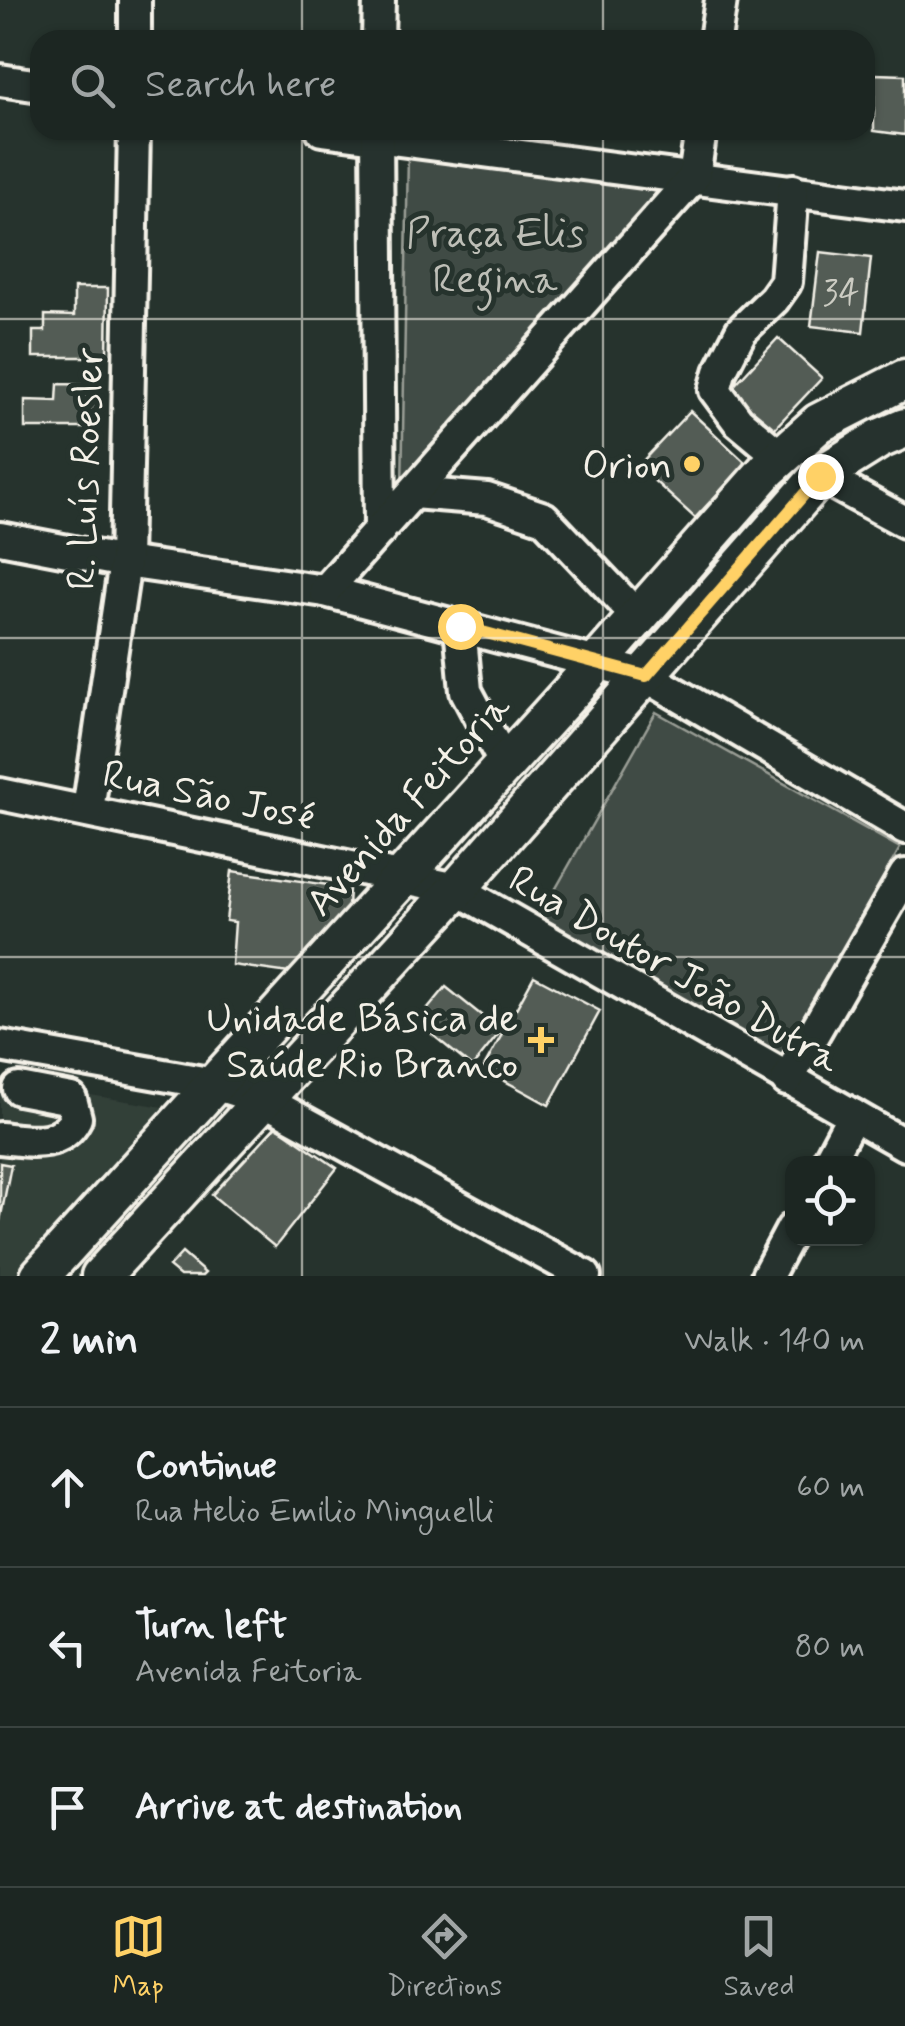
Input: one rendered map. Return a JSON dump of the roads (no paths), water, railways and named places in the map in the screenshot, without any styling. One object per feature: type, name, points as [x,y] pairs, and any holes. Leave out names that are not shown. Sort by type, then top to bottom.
[{"type":"main road","name":"Avenida Feitoria","points":[[40,1276],[781,458],[819,423],[905,379]]},
{"type":"main road","points":[[101,1276],[457,889],[820,476],[879,439],[905,428]]},
{"type":"street","points":[[135,0],[135,30]]},
{"type":"street","points":[[378,30],[379,0]]},
{"type":"street","points":[[717,30],[722,0]]},
{"type":"street","points":[[0,80],[30,84]]},
{"type":"street","name":"R. Luís Roesler","points":[[88,810],[124,562],[134,140]]},
{"type":"street","points":[[377,140],[380,530]]},
{"type":"street","points":[[421,140],[905,206]]},
{"type":"street","points":[[325,591],[694,177],[700,140]]},
{"type":"street","points":[[781,458],[738,421],[715,390],[741,331],[786,282],[793,190]]},
{"type":"street","points":[[820,476],[905,522]]},
{"type":"street","points":[[413,493],[486,499],[544,518],[638,617]]},
{"type":"street","points":[[0,538],[124,562],[325,591],[646,676],[905,828]]},
{"type":"street","points":[[460,626],[466,690],[504,764]]},
{"type":"street","name":"Rua São José","points":[[0,794],[457,889]]},
{"type":"street","points":[[787,1080],[905,876]]},
{"type":"street","name":"Rua Doutor João Dutra","points":[[457,889],[905,1145]]},
{"type":"street","points":[[0,1138],[41,1142],[70,1130],[76,1118],[72,1099],[10,1087],[13,1048],[214,1084],[264,1100],[584,1276]]},
{"type":"street","points":[[832,1156],[853,1116]]},
{"type":"street","points":[[767,1276],[785,1242]]},
{"type":"place","name":"Orion","points":[[692,464]]},
{"type":"place","name":"Unidade Básica de Saúde Rio Branco","points":[[541,1040]]},
{"type":"park label","name":"Praça Elis Regina","points":[[495,255]]}]
